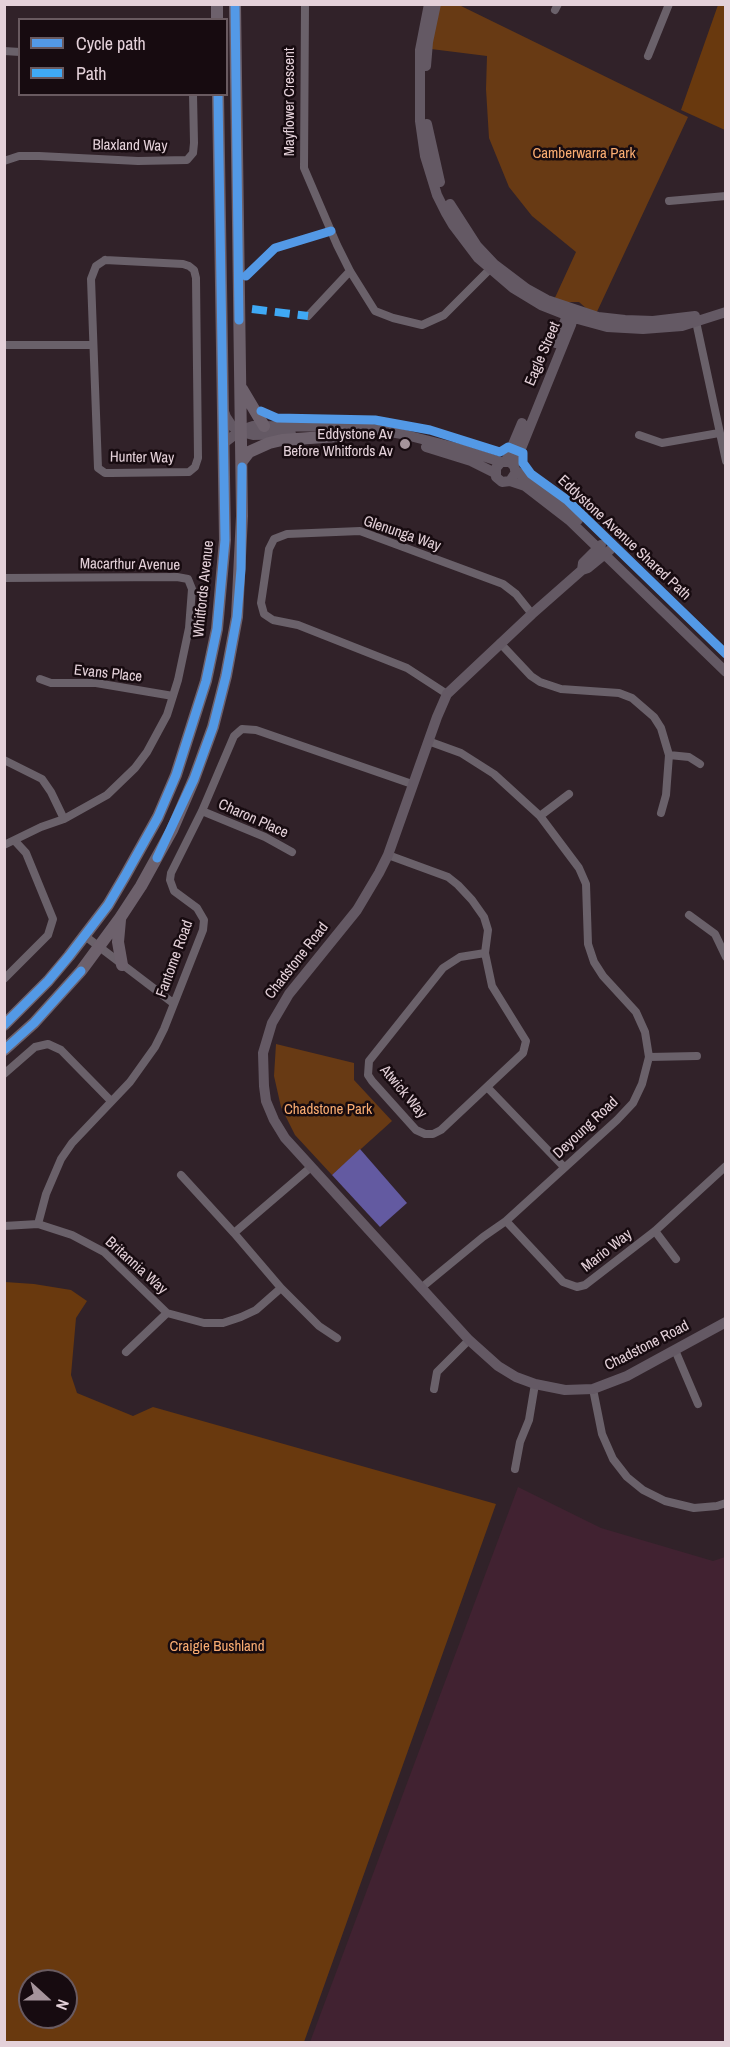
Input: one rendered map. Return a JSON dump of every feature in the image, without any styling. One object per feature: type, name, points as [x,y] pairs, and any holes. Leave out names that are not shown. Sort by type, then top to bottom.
[{"type":"main road","points":[[4,1050],[57,998],[99,948],[147,877],[172,830],[194,779],[213,727],[226,676],[237,617],[241,569],[242,461],[235,4]]},
{"type":"main road","name":"Whitfords Avenue","points":[[4,1025],[48,981],[85,936],[120,886],[158,817],[176,775],[200,703],[215,636],[225,540],[218,96]]},
{"type":"main road","points":[[240,385],[264,426]]},
{"type":"main road","points":[[242,461],[249,452],[269,443],[338,436],[342,433]]},
{"type":"main road","points":[[120,918],[118,942],[122,965]]},
{"type":"street","name":"Mayflower Crescent","points":[[305,4],[304,168],[350,271],[375,311],[422,325],[444,315],[492,267]]},
{"type":"street","points":[[429,4],[420,50],[420,113],[425,156],[437,195],[453,225],[478,258],[572,314],[625,321],[653,321],[696,319],[726,312]]},
{"type":"street","points":[[436,4],[428,42],[426,66],[426,113],[435,169],[442,190],[454,212],[492,267]]},
{"type":"street","points":[[648,56],[669,4]]},
{"type":"street","name":"Blaxland Way","points":[[4,160],[19,156],[138,161],[187,160],[193,153],[194,143],[193,96]]},
{"type":"street","points":[[669,201],[726,196]]},
{"type":"street","name":"Hunter Way","points":[[105,260],[183,264],[194,270],[196,278],[198,451],[195,467],[189,472],[105,473],[98,468],[92,345],[91,279],[96,266],[105,260]]},
{"type":"street","points":[[308,316],[350,271]]},
{"type":"street","points":[[696,319],[726,305]]},
{"type":"street","name":"Eagle Street","points":[[509,465],[572,314]]},
{"type":"street","points":[[696,319],[726,460]]},
{"type":"street","points":[[4,345],[92,345]]},
{"type":"street","points":[[222,406],[232,426],[253,435],[342,433],[414,443],[464,459],[495,474],[501,481],[510,481],[525,486],[604,549],[726,663]]},
{"type":"street","points":[[224,443],[241,431],[264,426],[338,426],[382,430],[444,444],[509,465],[552,497],[726,672]]},
{"type":"street","points":[[639,435],[662,443],[719,433]]},
{"type":"street","points":[[495,474],[496,468],[509,465]]},
{"type":"street","points":[[509,465],[515,476],[510,481]]},
{"type":"street","name":"Glenunga Way","points":[[447,694],[407,668],[298,625],[273,620],[264,614],[261,603],[269,549],[274,539],[287,534],[360,531],[503,584],[516,594],[532,614]]},
{"type":"street","name":"Chadstone Road","points":[[604,549],[583,563],[582,570],[447,694],[412,784],[388,855],[357,910],[279,1008],[266,1037],[263,1053],[266,1101],[285,1138],[311,1167],[469,1340],[498,1366],[516,1377],[535,1384],[565,1390],[593,1389],[627,1376],[726,1322]]},
{"type":"street","name":"Macarthur Avenue","points":[[4,578],[177,577],[188,579],[192,589],[189,628],[173,696],[160,730],[135,768],[107,795],[64,819],[41,827],[4,845]]},
{"type":"street","points":[[500,643],[531,676],[540,682],[561,689],[619,693],[632,698],[654,717],[661,728],[669,755],[666,795],[661,813]]},
{"type":"street","name":"Evans Place","points":[[40,679],[51,683],[96,683],[173,696]]},
{"type":"street","name":"Fantome Road","points":[[38,1224],[46,1194],[61,1159],[72,1143],[130,1082],[155,1047],[203,930],[204,920],[197,908],[174,891],[170,880],[171,873],[202,812],[234,735],[248,728],[412,784]]},
{"type":"street","name":"Deyoung Road","points":[[422,1288],[483,1237],[506,1221],[617,1120],[633,1103],[642,1084],[649,1057],[645,1032],[636,1012],[603,976],[594,962],[588,944],[586,884],[579,868],[540,816],[517,795],[476,761],[428,741]]},
{"type":"street","points":[[669,755],[689,757],[700,764]]},
{"type":"street","points":[[4,760],[42,779],[64,819]]},
{"type":"street","points":[[540,816],[569,794]]},
{"type":"street","name":"Charon Place","points":[[202,812],[265,837],[292,852]]},
{"type":"street","points":[[4,979],[48,935],[53,919],[26,853],[15,840]]},
{"type":"street","name":"Atwick Way","points":[[388,855],[448,877],[458,885],[484,917],[488,930],[485,953],[492,986],[526,1041],[523,1053],[441,1130],[433,1134],[425,1134],[416,1130],[368,1076],[369,1061],[443,968],[460,957],[485,953]]},
{"type":"street","points":[[689,915],[715,934],[726,957]]},
{"type":"street","points":[[85,936],[173,1003]]},
{"type":"street","points":[[4,1074],[35,1047],[48,1044],[61,1050],[111,1101]]},
{"type":"street","points":[[649,1057],[697,1056]]},
{"type":"street","points":[[487,1087],[564,1167]]},
{"type":"street","points":[[234,1233],[311,1167]]},
{"type":"street","name":"Mario Way","points":[[506,1221],[563,1282],[577,1287],[585,1285],[655,1231],[726,1167]]},
{"type":"street","points":[[181,1175],[281,1288],[319,1326],[337,1338]]},
{"type":"street","name":"Britannia Way","points":[[4,1226],[38,1224],[72,1235],[104,1252],[167,1312],[204,1323],[223,1323],[241,1317],[256,1310],[281,1288]]},
{"type":"street","points":[[655,1231],[676,1259]]},
{"type":"street","points":[[126,1352],[167,1312]]},
{"type":"street","points":[[434,1389],[437,1372],[469,1340]]},
{"type":"street","points":[[675,1350],[698,1404]]},
{"type":"street","points":[[515,1469],[520,1442],[529,1420],[535,1384]]},
{"type":"street","points":[[593,1389],[602,1434],[613,1459],[627,1477],[643,1490],[665,1501],[694,1508],[726,1503]]},
{"type":"shaded area","points":[[360,1149],[407,1203],[380,1227],[332,1175]]},
{"type":"shaded area","points":[[518,1487],[601,1528],[713,1561],[725,1557],[725,2042],[310,2042]]},
{"type":"green space","name":"Camberwarra Park","points":[[438,5],[459,5],[688,117],[595,316],[579,302],[553,302],[576,252],[532,216],[509,187],[489,138],[486,89],[487,56],[431,49]]},
{"type":"green space","points":[[718,5],[725,5],[725,130],[681,110]]},
{"type":"green space","name":"Chadstone Park","points":[[276,1044],[354,1063],[354,1080],[392,1121],[332,1175],[295,1135],[281,1107],[274,1076]]},
{"type":"green space","name":"Craigie Bushland","points":[[5,1282],[71,1290],[87,1301],[76,1318],[71,1375],[77,1393],[133,1416],[153,1407],[496,1504],[304,2042],[5,2042]]},
{"type":"marked path","points":[[252,309],[308,316]]},
{"type":"cycle path","points":[[235,4],[239,320]]},
{"type":"cycle path","points":[[4,1025],[48,981],[108,905],[158,817],[176,775],[206,681],[217,629],[225,540],[218,96]]},
{"type":"cycle path","points":[[246,276],[275,248],[331,231]]},
{"type":"cycle path","name":"Eddystone Avenue Shared Path","points":[[261,411],[277,418],[375,420],[430,430],[500,452],[508,447],[523,453],[523,463],[531,474],[567,500],[726,654]]},
{"type":"cycle path","points":[[157,858],[194,779],[213,727],[226,676],[237,617],[241,569],[242,467]]},
{"type":"cycle path","points":[[4,1050],[34,1023],[81,971]]},
{"type":"place","name":"Eddystone Av Before Whitfords Av","points":[[405,444]]}]
